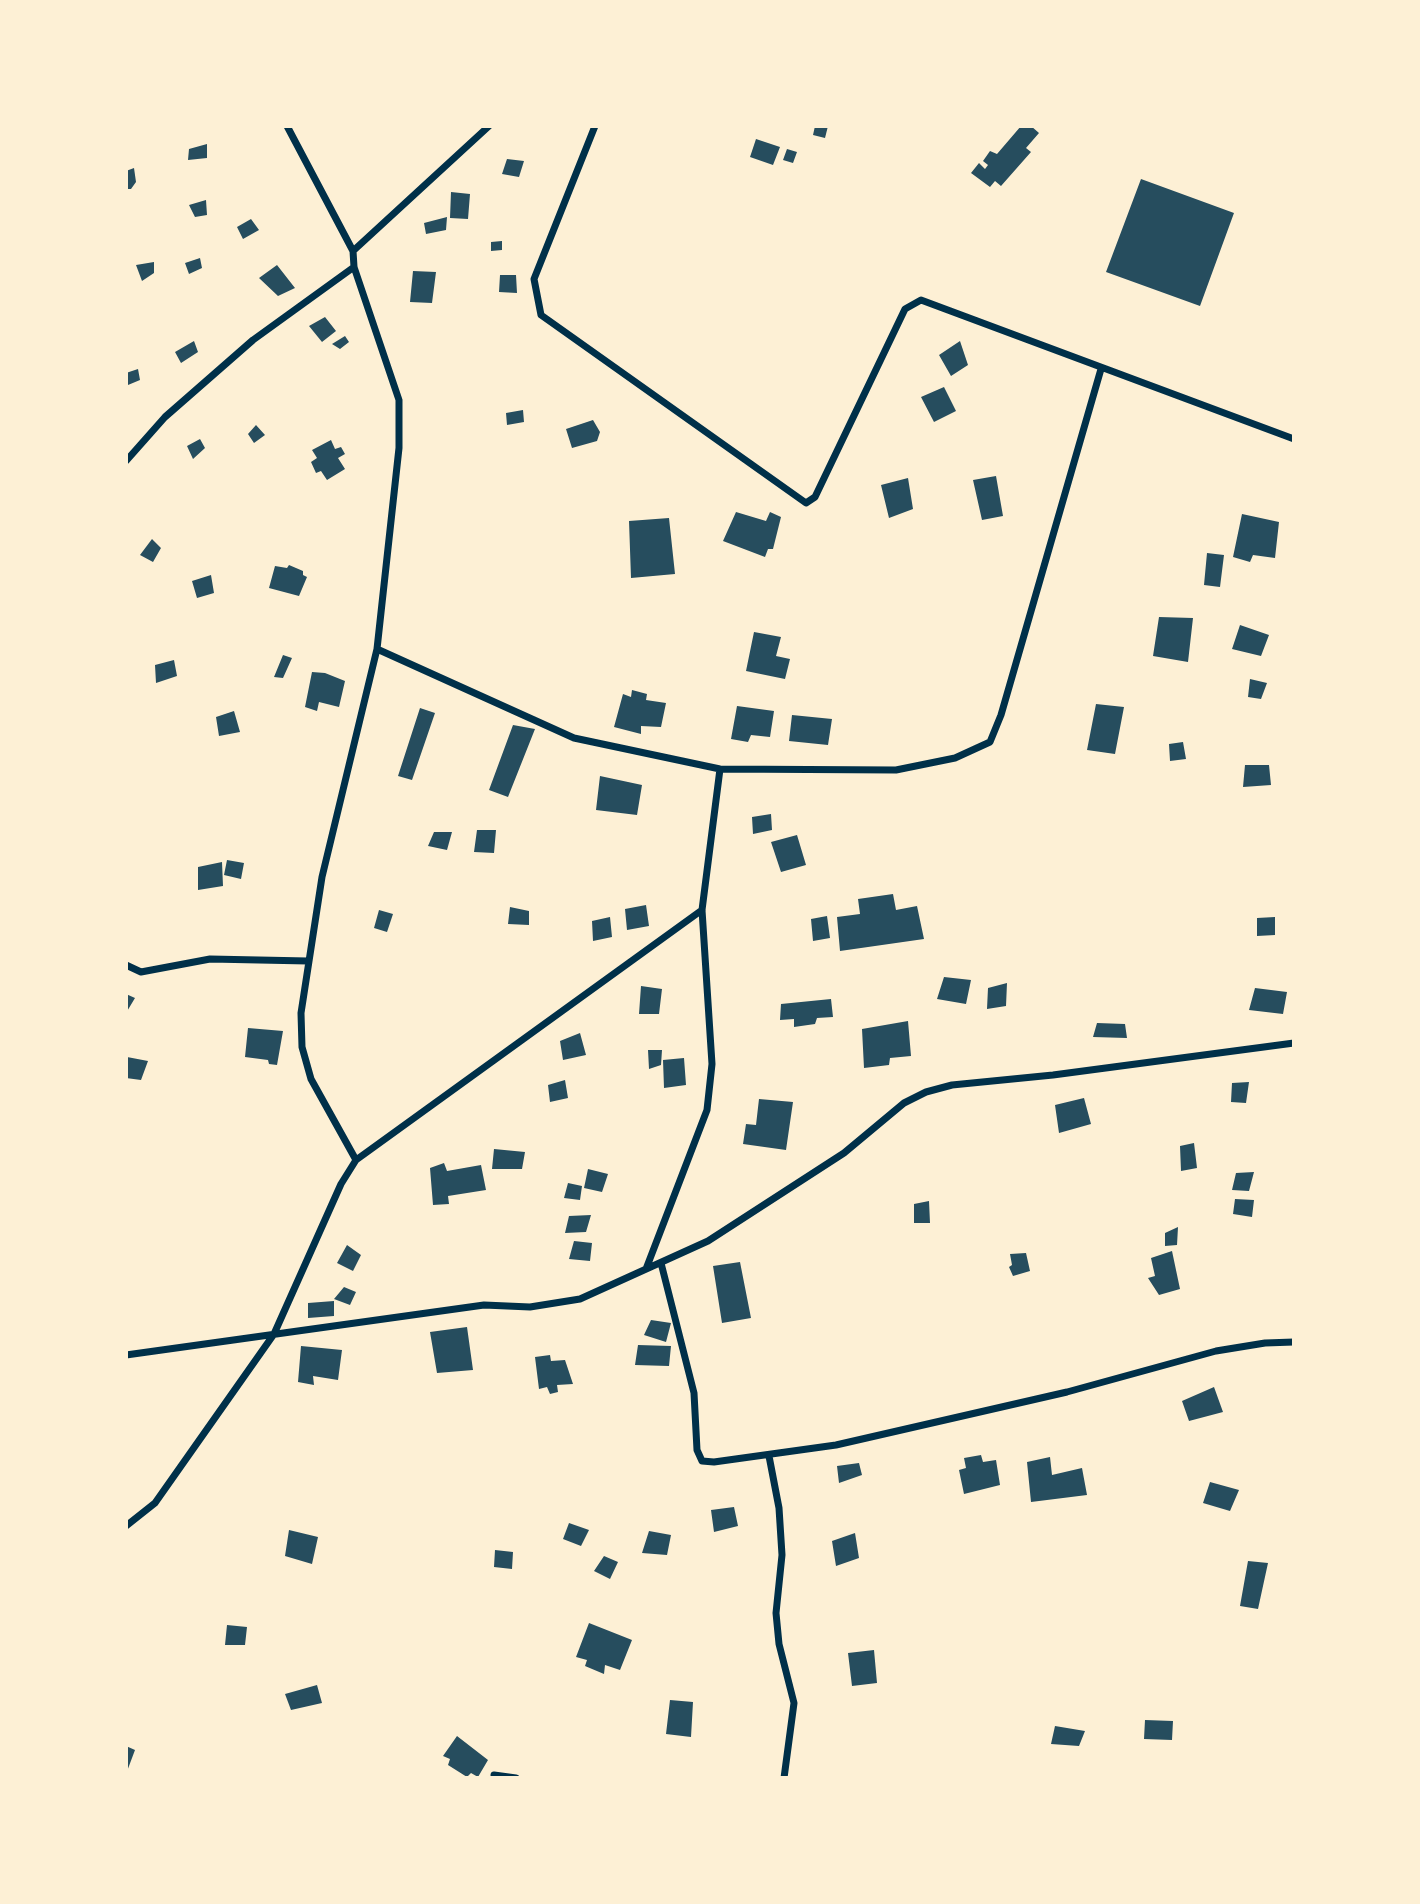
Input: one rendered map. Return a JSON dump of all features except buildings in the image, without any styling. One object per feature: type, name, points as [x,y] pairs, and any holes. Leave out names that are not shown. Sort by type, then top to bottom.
[{"type":"street","points":[[287,126],[354,251],[354,267],[399,400],[401,420],[377,649],[328,850],[301,1013],[302,1047],[311,1079],[356,1160]]},
{"type":"street","points":[[354,251],[489,126]]},
{"type":"street","points":[[596,126],[534,279],[541,315],[806,503],[815,497],[905,309],[913,302],[930,302],[1101,369],[1294,439]]},
{"type":"street","points":[[126,461],[165,417],[253,340],[354,267]]},
{"type":"street","points":[[377,649],[574,738],[720,769],[896,770],[955,758],[990,742],[1001,715],[1101,369]]},
{"type":"street","points":[[646,1269],[708,1110],[712,1064],[702,910],[720,769]]},
{"type":"street","points":[[126,1526],[155,1503],[274,1334],[341,1184],[356,1160],[702,910]]},
{"type":"street","points":[[126,965],[141,972],[210,959],[308,961]]},
{"type":"street","points":[[126,1355],[484,1305],[530,1307],[580,1299],[708,1241],[845,1153],[904,1104],[926,1092],[952,1085],[1053,1075],[1294,1043]]},
{"type":"street","points":[[660,1263],[694,1393],[697,1450],[702,1461],[769,1456],[836,1446],[1067,1392],[1216,1351],[1294,1342]]},
{"type":"street","points":[[769,1456],[779,1508],[782,1555],[776,1613],[779,1644],[794,1703],[784,1778]]},
{"type":"street","points":[[494,1775],[516,1778]]}]
